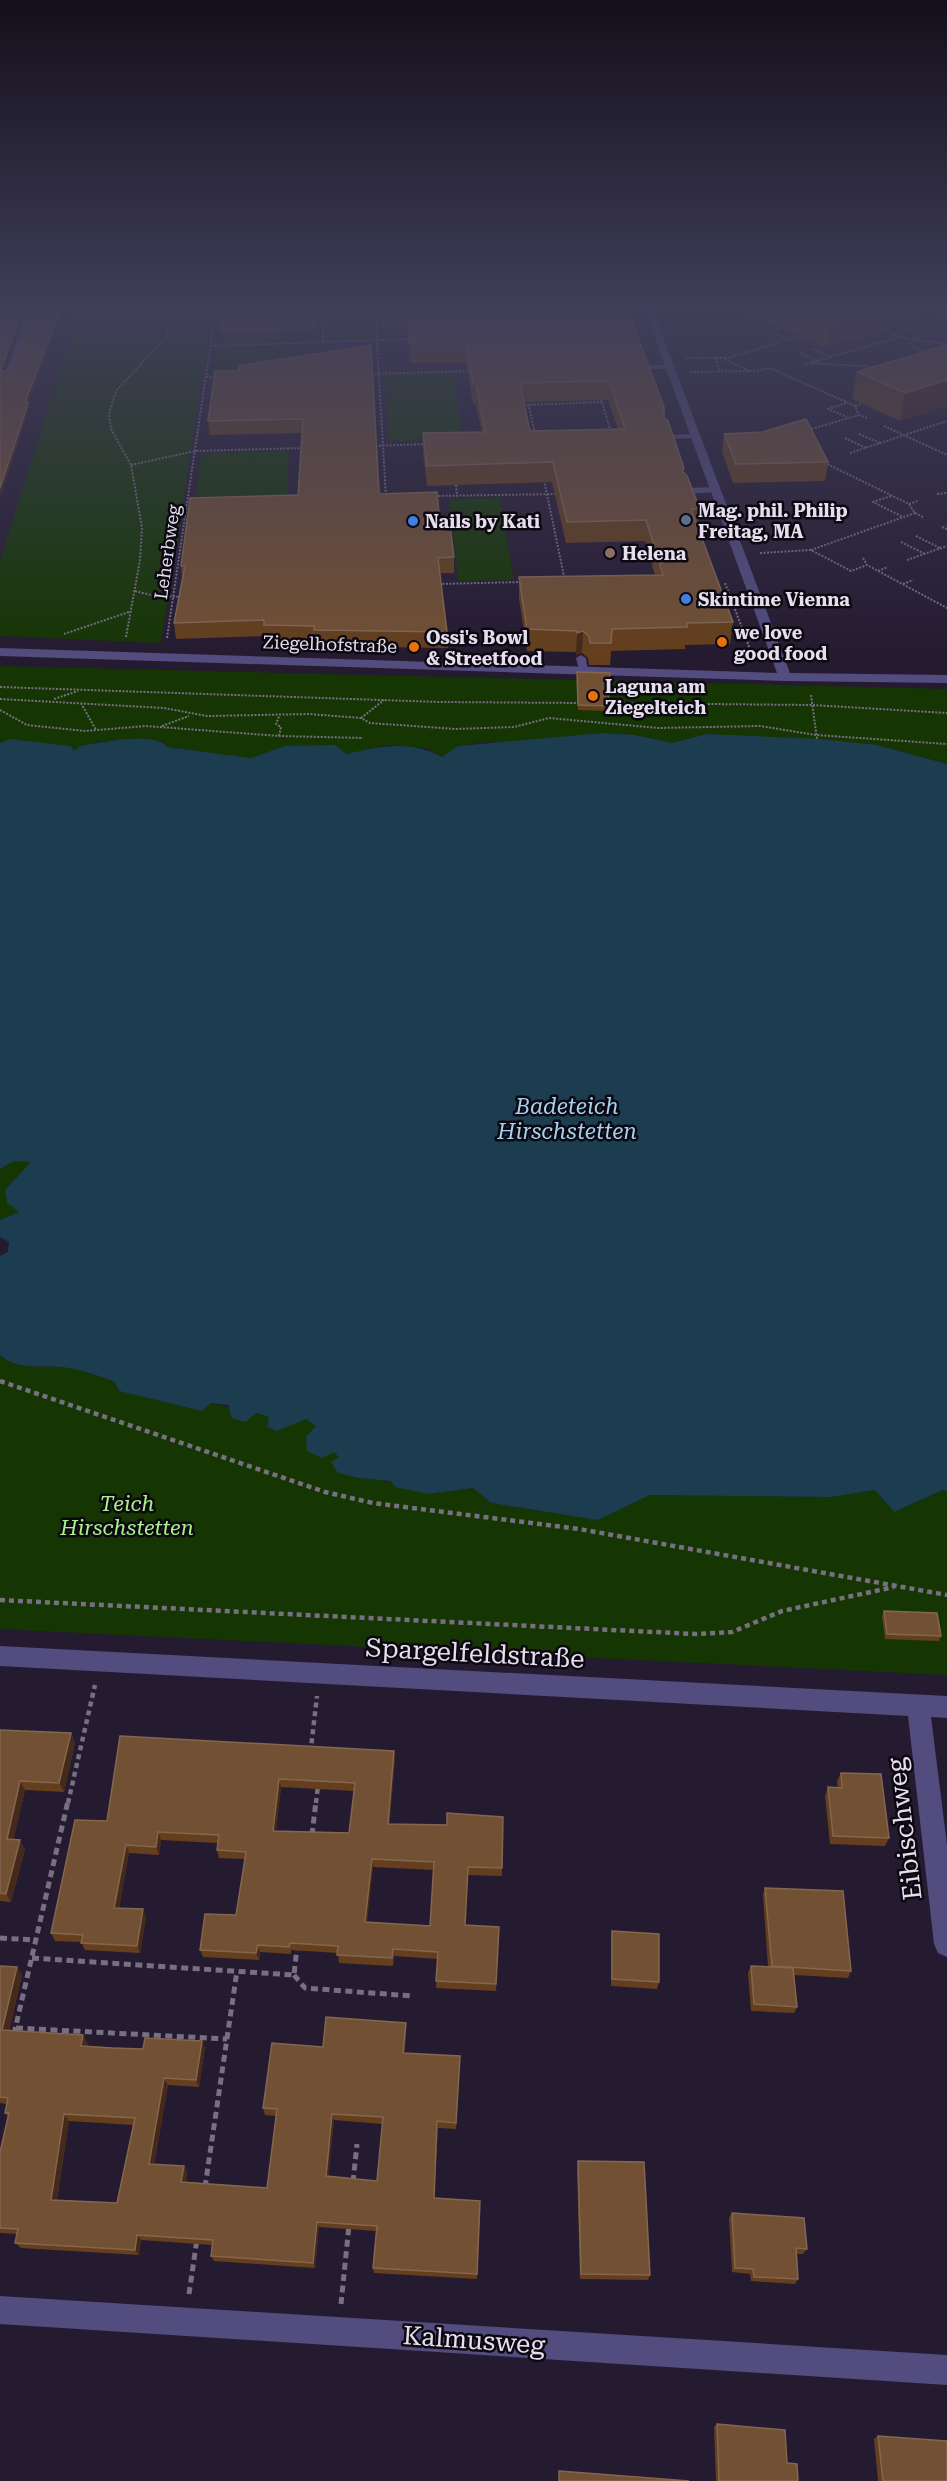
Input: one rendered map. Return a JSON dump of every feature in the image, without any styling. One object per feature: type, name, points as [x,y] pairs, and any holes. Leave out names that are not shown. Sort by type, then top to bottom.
[{"type":"street","points":[[691,424],[785,677]]},
{"type":"street","name":"Ziegelhofstraße","points":[[0,652],[582,664],[785,677],[947,679]]},
{"type":"street","name":"Spargelfeldstraße","points":[[0,1656],[947,1707]]},
{"type":"street","name":"Eibischweg","points":[[918,1707],[947,1944]]},
{"type":"street","name":"Kalmusweg","points":[[0,2310],[947,2370]]},
{"type":"lane","points":[[668,437],[696,436]]},
{"type":"lane","points":[[686,491],[715,490]]},
{"type":"path","points":[[111,424],[111,429],[131,465],[142,528],[135,591],[129,612],[126,638]]},
{"type":"path","name":"Leherbweg","points":[[165,657],[199,424]]},
{"type":"path","points":[[382,424],[387,506]]},
{"type":"path","points":[[533,424],[536,441]]},
{"type":"path","points":[[608,424],[613,439]]},
{"type":"path","points":[[805,432],[830,424]]},
{"type":"path","points":[[850,453],[938,424]]},
{"type":"path","points":[[884,426],[947,455]]},
{"type":"path","points":[[859,434],[880,443]]},
{"type":"path","points":[[845,438],[866,448]]},
{"type":"path","points":[[372,446],[430,444]]},
{"type":"path","points":[[131,465],[195,451],[314,448]]},
{"type":"path","points":[[817,459],[909,504],[915,513],[923,517]]},
{"type":"path","points":[[824,462],[833,459]]},
{"type":"path","points":[[846,473],[855,470]]},
{"type":"path","points":[[543,473],[565,581],[554,581]]},
{"type":"path","points":[[456,485],[457,496]]},
{"type":"path","points":[[886,493],[895,490]]},
{"type":"path","points":[[937,494],[946,492]]},
{"type":"path","points":[[434,496],[559,494]]},
{"type":"path","points":[[892,496],[873,502],[904,518]]},
{"type":"path","points":[[375,498],[386,498]]},
{"type":"path","points":[[909,504],[918,501]]},
{"type":"path","points":[[188,502],[196,502]]},
{"type":"path","points":[[755,554],[811,550],[915,513]]},
{"type":"path","points":[[942,527],[947,529]]},
{"type":"path","points":[[916,536],[940,548]]},
{"type":"path","points":[[901,542],[925,554]]},
{"type":"path","points":[[907,560],[947,546]]},
{"type":"path","points":[[811,550],[850,571],[867,565]]},
{"type":"path","points":[[863,558],[867,565],[947,608]]},
{"type":"path","points":[[878,571],[888,567]]},
{"type":"path","points":[[903,584],[913,580]]},
{"type":"path","points":[[438,584],[531,582]]},
{"type":"path","points":[[135,591],[174,597],[194,597]]},
{"type":"path","points":[[60,635],[129,612]]},
{"type":"path","points":[[0,687],[384,700],[584,703]]},
{"type":"path","points":[[50,700],[80,690]]},
{"type":"path","points":[[811,694],[817,737]]},
{"type":"path","points":[[0,699],[164,708],[189,716],[240,718],[280,714],[361,718],[370,723],[455,729],[514,727],[549,718],[658,728],[760,726],[817,737],[947,744]]},
{"type":"path","points":[[361,718],[384,700]]},
{"type":"path","points":[[80,703],[96,730]]},
{"type":"path","points":[[596,704],[812,705],[947,713]]},
{"type":"path","points":[[0,710],[27,725],[96,730],[159,727],[279,736],[363,738]]},
{"type":"path","points":[[279,736],[281,727],[276,724],[280,714]]},
{"type":"path","points":[[159,727],[189,716]]},
{"type":"path","points":[[0,1381],[334,1494],[374,1503],[579,1529],[947,1594]]},
{"type":"path","points":[[0,1600],[427,1619],[695,1634],[732,1632],[782,1611],[828,1599],[897,1586]]},
{"type":"path","points":[[13,2039],[100,1661]]},
{"type":"path","points":[[320,1673],[311,1748],[322,1751]]},
{"type":"path","points":[[310,1845],[319,1774]]},
{"type":"path","points":[[0,1938],[36,1940]]},
{"type":"path","points":[[294,1975],[298,1939]]},
{"type":"path","points":[[32,1958],[294,1975],[305,1988],[412,1996]]},
{"type":"path","points":[[204,2192],[237,1971]]},
{"type":"path","points":[[16,2028],[227,2039]]},
{"type":"path","points":[[352,2191],[357,2144]]},
{"type":"path","points":[[338,2331],[350,2214]]},
{"type":"path","points":[[185,2322],[199,2228]]},
{"type":"green space","points":[[43,424],[195,424],[161,643],[0,636],[0,560]]},
{"type":"green space","points":[[387,424],[461,424],[463,440],[388,441]]},
{"type":"green space","points":[[289,451],[287,497],[196,499],[201,453]]},
{"type":"green space","points":[[500,498],[514,580],[458,581],[449,499]]},
{"type":"green space","points":[[0,666],[947,689],[947,764],[877,745],[707,734],[672,743],[635,735],[602,733],[514,742],[486,742],[458,746],[442,757],[426,748],[388,745],[347,754],[285,746],[251,758],[167,747],[163,742],[129,741],[92,743],[74,752],[71,746],[10,739],[0,743]]},
{"type":"green space","points":[[14,1161],[32,1162],[5,1190],[19,1212],[0,1220],[0,1169]]},
{"type":"green space","name":"Teich Hirschstetten","points":[[0,1355],[8,1361],[26,1366],[65,1367],[84,1372],[115,1382],[119,1391],[202,1411],[210,1403],[270,1417],[267,1427],[306,1419],[316,1426],[359,1478],[391,1481],[428,1494],[473,1488],[491,1503],[598,1520],[650,1495],[831,1497],[875,1490],[894,1512],[944,1490],[947,1491],[947,1675],[0,1629]]},
{"type":"water","name":"Badeteich Hirschstetten","points":[[602,733],[635,735],[672,743],[707,734],[820,739],[877,745],[947,764],[947,1491],[943,1490],[894,1512],[875,1490],[831,1497],[650,1495],[598,1520],[491,1503],[473,1488],[428,1494],[395,1487],[391,1481],[359,1478],[338,1473],[331,1462],[339,1457],[334,1452],[322,1458],[307,1451],[306,1437],[316,1426],[306,1419],[277,1431],[267,1427],[269,1417],[256,1413],[246,1422],[232,1418],[228,1405],[211,1403],[202,1411],[119,1391],[115,1382],[84,1372],[65,1367],[26,1366],[8,1361],[0,1355],[0,1256],[8,1252],[9,1242],[0,1237],[0,1220],[19,1212],[7,1203],[5,1190],[31,1162],[14,1161],[0,1169],[0,743],[10,739],[71,746],[74,751],[80,746],[139,739],[160,742],[167,747],[251,758],[285,746],[335,745],[347,754],[384,747],[407,746],[442,757],[458,746]]},
{"type":"building","points":[[0,424],[21,424],[0,488]]},
{"type":"building","points":[[303,424],[375,424],[380,494],[437,492],[440,524],[450,526],[454,557],[438,558],[447,632],[314,630],[314,626],[264,625],[264,620],[174,623],[185,566],[181,566],[190,498],[298,495]]},
{"type":"building","points":[[483,424],[528,424],[530,431],[625,429],[623,424],[669,424],[684,468],[682,471],[687,476],[700,509],[691,509],[733,622],[687,623],[687,627],[612,629],[611,643],[590,643],[589,636],[583,631],[577,633],[577,631],[527,629],[519,577],[663,575],[646,520],[567,522],[553,462],[427,466],[423,433],[485,432]]},
{"type":"building","points":[[790,424],[808,424],[828,462],[736,464],[724,434],[762,432]]},
{"type":"building","points":[[577,672],[610,673],[608,706],[578,705]]},
{"type":"building","points":[[884,1611],[937,1613],[941,1636],[887,1634]]},
{"type":"building","points":[[0,1730],[71,1733],[59,1783],[20,1781],[7,1839],[20,1840],[6,1894],[0,1893]]},
{"type":"building","points":[[120,1736],[394,1751],[388,1824],[447,1825],[447,1813],[503,1817],[502,1868],[468,1867],[465,1925],[499,1927],[496,1984],[436,1981],[438,1952],[393,1949],[392,1958],[337,1955],[338,1946],[290,1943],[289,1947],[258,1945],[256,1953],[200,1950],[205,1914],[236,1915],[246,1852],[217,1850],[219,1835],[158,1832],[156,1847],[126,1845],[114,1908],[143,1909],[137,1946],[81,1943],[83,1935],[51,1933],[75,1820],[107,1821]],"holes":[[[279,1779],[355,1783],[349,1833],[273,1831]],[[372,1859],[434,1862],[430,1926],[365,1922]]]},
{"type":"building","points":[[841,1773],[881,1774],[889,1838],[833,1836],[828,1787],[842,1788]]},
{"type":"building","points":[[765,1888],[843,1891],[851,1971],[772,1966]]},
{"type":"building","points":[[612,1931],[659,1934],[659,1982],[612,1979]]},
{"type":"building","points":[[0,1966],[17,1967],[2,2030],[83,2035],[81,2046],[112,2048],[143,2049],[145,2038],[202,2041],[196,2080],[164,2078],[149,2164],[184,2166],[181,2182],[267,2188],[277,2109],[263,2108],[272,2043],[323,2047],[326,2017],[406,2023],[403,2053],[460,2056],[456,2123],[437,2121],[434,2198],[480,2201],[477,2274],[373,2268],[377,2226],[317,2222],[313,2263],[211,2256],[213,2240],[137,2235],[135,2250],[15,2243],[18,2229],[0,2228],[0,2152],[9,2113],[5,2113],[8,2098],[0,2097]],"holes":[[[64,2114],[135,2118],[117,2203],[51,2200]],[[332,2114],[383,2117],[377,2181],[326,2176]]]},
{"type":"building","points":[[751,1966],[793,1968],[797,2007],[754,2004]]},
{"type":"building","points":[[578,2161],[644,2162],[650,2275],[581,2274]]},
{"type":"building","points":[[732,2213],[804,2218],[807,2249],[796,2248],[798,2279],[754,2277],[753,2269],[735,2268]]},
{"type":"building","points":[[717,2424],[785,2430],[787,2463],[797,2464],[798,2481],[719,2481]]},
{"type":"building","points":[[878,2436],[947,2441],[947,2481],[883,2481]]},
{"type":"building","points":[[559,2471],[689,2481],[559,2481]]},
{"type":"place","name":"Mag. phil. Philip Freitag, MA","points":[[686,520]]},
{"type":"place","name":"Nails by Kati","points":[[413,521]]},
{"type":"place","name":"Helena","points":[[610,553]]},
{"type":"place","name":"Skintime Vienna","points":[[686,599]]},
{"type":"place","name":"we love good food","points":[[722,642]]},
{"type":"place","name":"Ossi's Bowl & Streetfood","points":[[414,647]]},
{"type":"place","name":"Laguna am Ziegelteich","points":[[593,696]]}]
